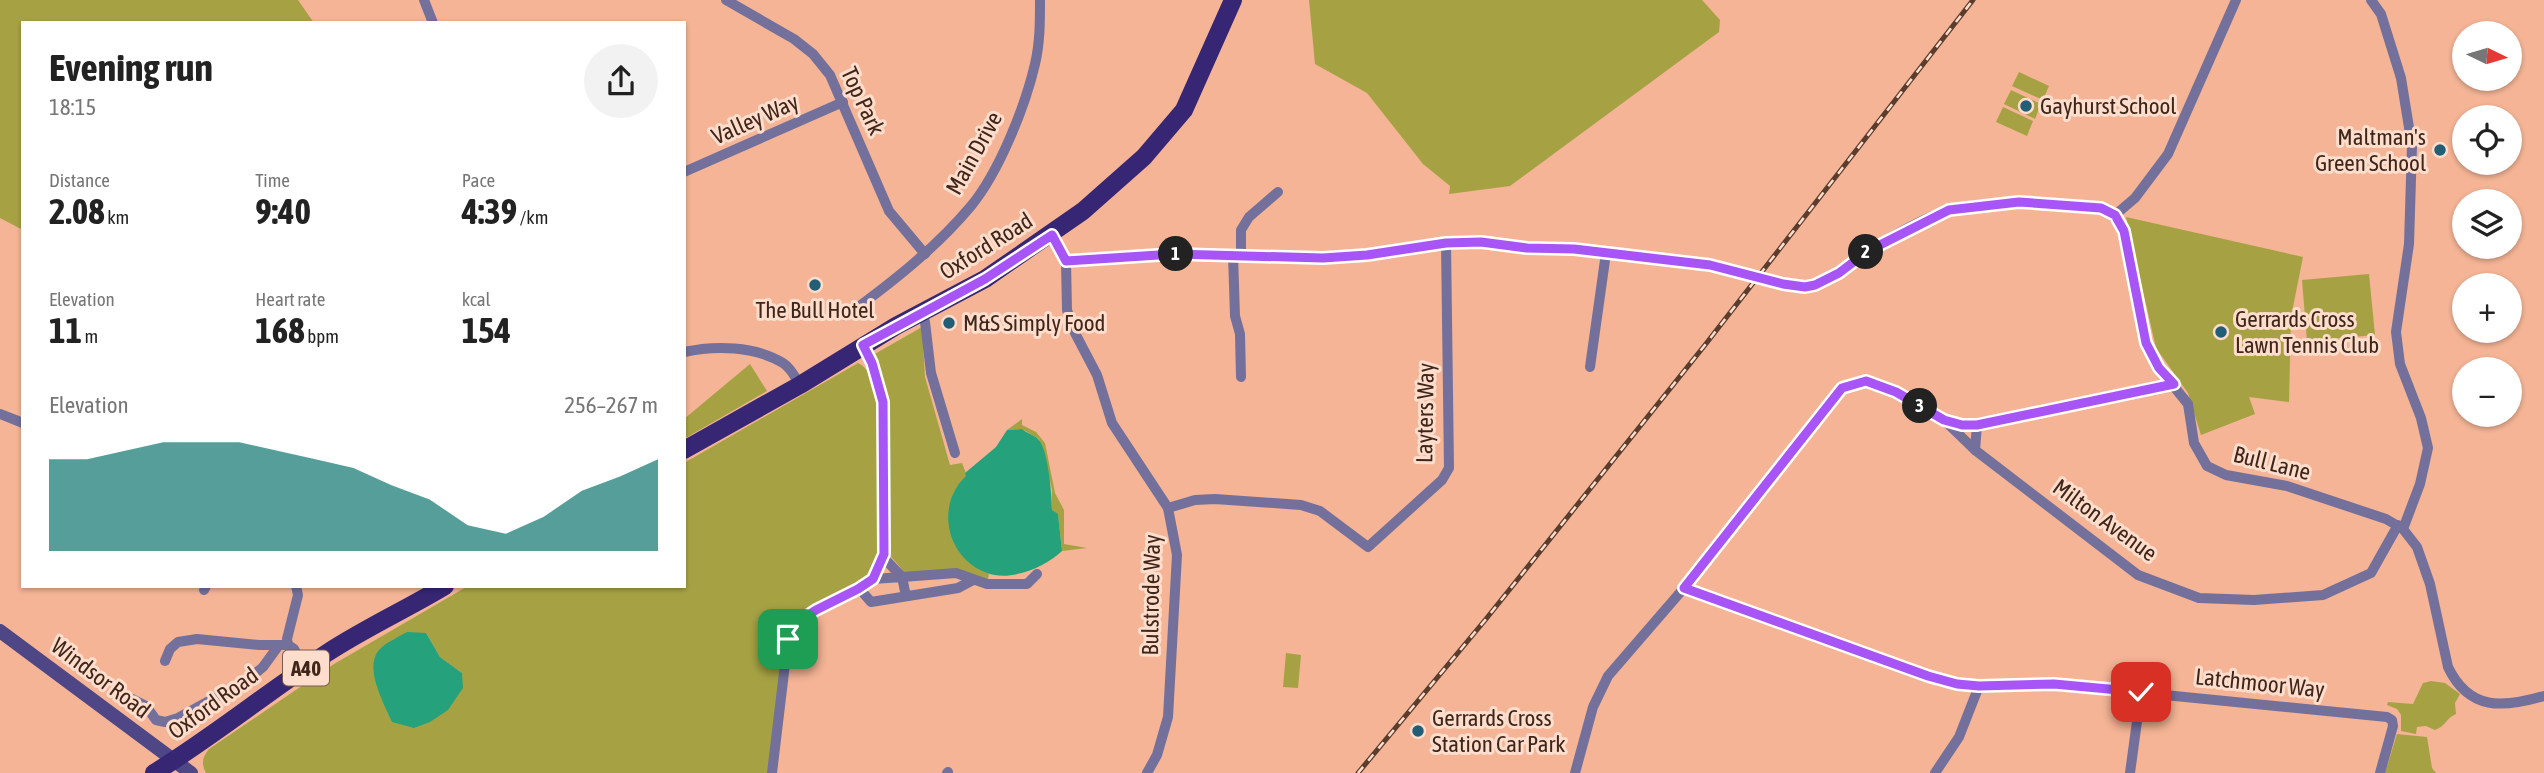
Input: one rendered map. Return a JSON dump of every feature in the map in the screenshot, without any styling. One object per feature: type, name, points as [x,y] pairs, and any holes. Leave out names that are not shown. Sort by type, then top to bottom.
[{"type":"main road","name":"Oxford Road","points":[[686,449],[800,385],[863,345],[985,279],[1052,235],[1094,202],[1144,157],[1184,110],[1233,0]]},
{"type":"main road","name":"Oxford Road","points":[[154,773],[330,651],[441,588]]},
{"type":"main road","name":"Windsor Road","points":[[0,631],[191,773]]},
{"type":"street","points":[[424,0],[432,21]]},
{"type":"street","name":"Top Park","points":[[726,0],[794,39],[813,54],[830,75],[889,211],[925,254]]},
{"type":"street","name":"Main Drive","points":[[846,316],[925,254],[973,204],[1000,156],[1022,107],[1036,63],[1040,0]]},
{"type":"street","points":[[1066,261],[1174,254],[1323,258],[1367,255],[1446,243],[1481,242],[1527,248],[1574,249],[1726,268],[1795,287],[1815,285],[1839,273],[1868,251],[1949,210],[2019,202],[2101,208],[2115,215],[2135,198],[2168,155],[2236,0]]},
{"type":"street","name":"Milton Avenue","points":[[1944,420],[1975,450],[2138,575],[2199,598],[2254,600],[2323,595],[2371,573],[2401,527],[2420,484],[2428,448],[2421,418],[2400,363],[2396,332],[2409,244],[2412,146],[2401,78],[2381,14],[2371,0]]},
{"type":"street","name":"Valley Way","points":[[686,171],[843,102]]},
{"type":"street","points":[[1241,377],[1240,334],[1235,316],[1237,254],[1241,230],[1249,217],[1278,192]]},
{"type":"street","name":"Bull Lane","points":[[2115,215],[2124,231],[2146,343],[2159,368],[2188,404],[2194,443],[2207,466],[2226,475],[2287,486],[2401,527]]},
{"type":"street","name":"Bulstrode Way","points":[[1052,235],[1066,261],[1067,310],[1075,333],[1097,375],[1112,423],[1168,508],[1177,555],[1168,717],[1157,755],[1147,773]]},
{"type":"street","name":"Layters Way","points":[[1168,508],[1195,500],[1215,499],[1301,505],[1320,511],[1368,547],[1441,480],[1449,468],[1446,243]]},
{"type":"street","points":[[1590,367],[1606,253]]},
{"type":"street","points":[[920,313],[925,322],[931,373],[955,453]]},
{"type":"street","points":[[863,345],[872,363],[883,402],[883,557],[873,579]]},
{"type":"street","points":[[686,352],[717,347],[767,356],[783,363],[793,372],[800,385]]},
{"type":"street","points":[[1575,773],[1593,707],[1608,676],[1684,588],[1842,388],[1866,381],[1896,392],[1944,420],[1962,425],[1977,425],[2174,384]]},
{"type":"street","points":[[0,414],[21,422]]},
{"type":"street","points":[[1975,450],[1977,425]]},
{"type":"street","points":[[2401,527],[2417,547],[2430,584],[2448,667],[2463,691],[2482,701],[2507,706],[2544,696]]},
{"type":"street","points":[[883,557],[902,577],[906,596]]},
{"type":"street","points":[[772,773],[788,639],[801,620],[873,579],[956,573],[987,584],[1027,584],[1037,574]]},
{"type":"street","points":[[928,575],[931,592]]},
{"type":"street","points":[[859,588],[871,602],[958,588],[973,580]]},
{"type":"street","points":[[120,693],[146,706],[156,720],[165,722],[178,718],[246,681],[263,667],[288,639],[298,596],[296,588]]},
{"type":"street","name":"Latchmoor Way","points":[[1684,588],[1957,684],[2054,684],[2387,717],[2392,720],[2393,726],[2380,773]]},
{"type":"street","points":[[164,661],[170,649],[178,642],[186,640],[284,645],[294,649],[305,668]]},
{"type":"street","points":[[1935,773],[1959,737],[1979,686]]},
{"type":"street","points":[[2130,773],[2141,692]]},
{"type":"shaded area","points":[[0,0],[298,0],[313,21],[21,21],[21,229],[0,218]]},
{"type":"shaded area","points":[[1309,0],[1702,0],[1720,20],[1719,32],[1510,186],[1449,194],[1450,186],[1423,164],[1367,93],[1315,64]]},
{"type":"shaded area","points":[[2019,72],[2049,86],[2043,100],[2012,86]]},
{"type":"shaded area","points":[[2011,90],[2041,104],[2035,119],[2004,104]]},
{"type":"shaded area","points":[[2003,107],[2033,121],[2027,136],[1996,122]]},
{"type":"shaded area","name":"Gerrards Cross Lawn Tennis Club","points":[[2126,217],[2303,257],[2291,317],[2289,402],[2249,397],[2255,414],[2201,435],[2188,393],[2156,348]]},
{"type":"shaded area","points":[[2369,274],[2375,335],[2307,341],[2302,280]]},
{"type":"shaded area","points":[[922,327],[925,377],[950,465],[962,463],[967,476],[980,569],[989,574],[988,579],[905,573],[888,553],[886,406],[873,355]]},
{"type":"shaded area","points":[[858,363],[873,380],[879,409],[881,440],[882,465],[878,483],[882,500],[880,554],[873,570],[854,589],[793,624],[769,773],[206,773],[203,761],[209,749],[334,664],[465,588],[686,588],[686,462]],"holes":[[[426,633],[440,657],[462,673],[392,722]]]},
{"type":"shaded area","points":[[750,364],[767,391],[686,438],[686,417]]},
{"type":"shaded area","points":[[1022,419],[1022,425],[1036,432],[1045,443],[1055,493],[1064,510],[1064,544],[1087,548],[1062,551],[1058,515],[1052,510],[1052,489],[1039,439],[1022,429],[1007,430]]},
{"type":"shaded area","points":[[1022,429],[1037,438],[1044,451],[1049,471],[1052,510],[1058,514],[1062,551],[1027,571],[1006,576],[996,575],[973,566],[962,556],[950,530],[950,501],[966,476],[965,473],[996,447],[1007,430]]},
{"type":"shaded area","points":[[407,632],[426,633],[440,657],[462,673],[463,688],[448,710],[430,722],[414,728],[392,722],[374,673],[376,654],[382,647]]},
{"type":"shaded area","points":[[1286,653],[1301,655],[1298,688],[1283,687]]},
{"type":"shaded area","points":[[2423,683],[2445,683],[2460,694],[2455,703],[2456,714],[2435,730],[2426,726],[2417,727],[2416,734],[2401,731],[2401,715],[2397,709],[2387,705],[2388,702],[2413,704]]},
{"type":"shaded area","points":[[2397,734],[2427,737],[2432,768],[2436,773],[2385,773]]},
{"type":"railway","points":[[1358,773],[1486,619],[1705,345],[1973,0]]},
{"type":"place","name":"Gayhurst School","points":[[2026,106]]},
{"type":"place","name":"Maltman's Green School","points":[[2440,150]]},
{"type":"place","name":"The Bull Hotel","points":[[815,285]]},
{"type":"place","name":"M&S Simply Food","points":[[949,323]]},
{"type":"place","name":"Gerrards Cross Lawn Tennis Club","points":[[2221,332]]},
{"type":"place","name":"Gerrards Cross Station Car Park","points":[[1418,731]]},
{"type":"route","points":[[788,639],[801,620],[873,579],[884,554],[883,402],[879,382],[863,345],[985,279],[1052,235],[1066,261],[1174,254],[1323,258],[1367,255],[1446,243],[1481,242],[1527,248],[1574,249],[1710,265],[1795,287],[1805,287],[1839,273],[1868,251],[1949,210],[2019,202],[2101,208],[2115,215],[2124,231],[2146,343],[2159,368],[2174,384],[1977,425],[1962,425],[1944,420],[1896,392],[1866,381],[1842,388],[1684,588],[1957,684],[2054,684],[2141,692]]}]
